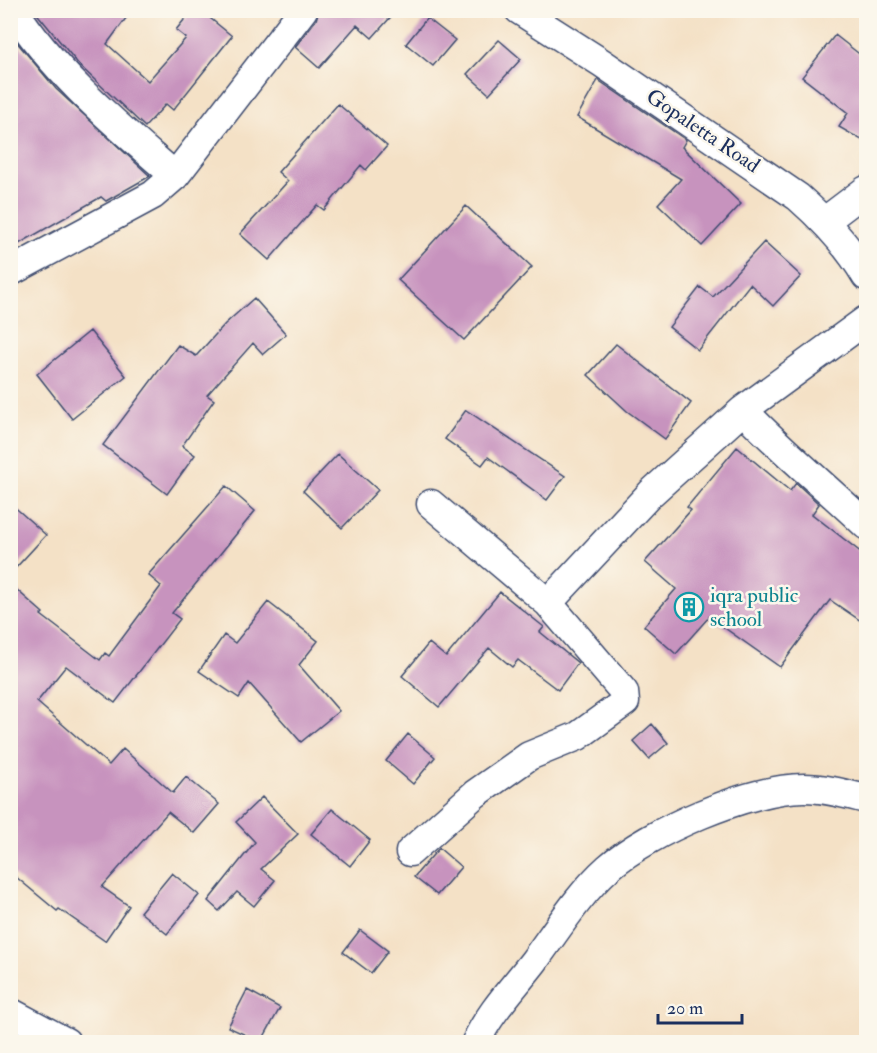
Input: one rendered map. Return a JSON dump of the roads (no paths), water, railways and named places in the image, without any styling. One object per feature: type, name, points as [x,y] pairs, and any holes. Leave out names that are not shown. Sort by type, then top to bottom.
[{"type":"street","points":[[14,10],[31,36],[69,79],[175,176]]},
{"type":"street","points":[[10,272],[144,201],[175,176],[303,10]]},
{"type":"street","name":"Gopaletta Road","points":[[519,10],[763,171],[825,221],[857,259],[867,276]]},
{"type":"street","points":[[825,221],[867,190]]},
{"type":"street","points":[[548,603],[651,493],[743,410],[867,320]]},
{"type":"street","points":[[743,410],[778,446],[815,476],[867,525]]},
{"type":"street","points":[[410,852],[475,794],[529,756],[578,736],[625,702],[624,693],[548,603],[431,504]]},
{"type":"street","points":[[476,1042],[495,1012],[589,889],[608,869],[628,853],[682,825],[739,800],[771,791],[804,788],[867,799]]},
{"type":"street","points":[[10,1012],[66,1042]]},
{"type":"place","name":"iqra public school","points":[[689,607]]}]
